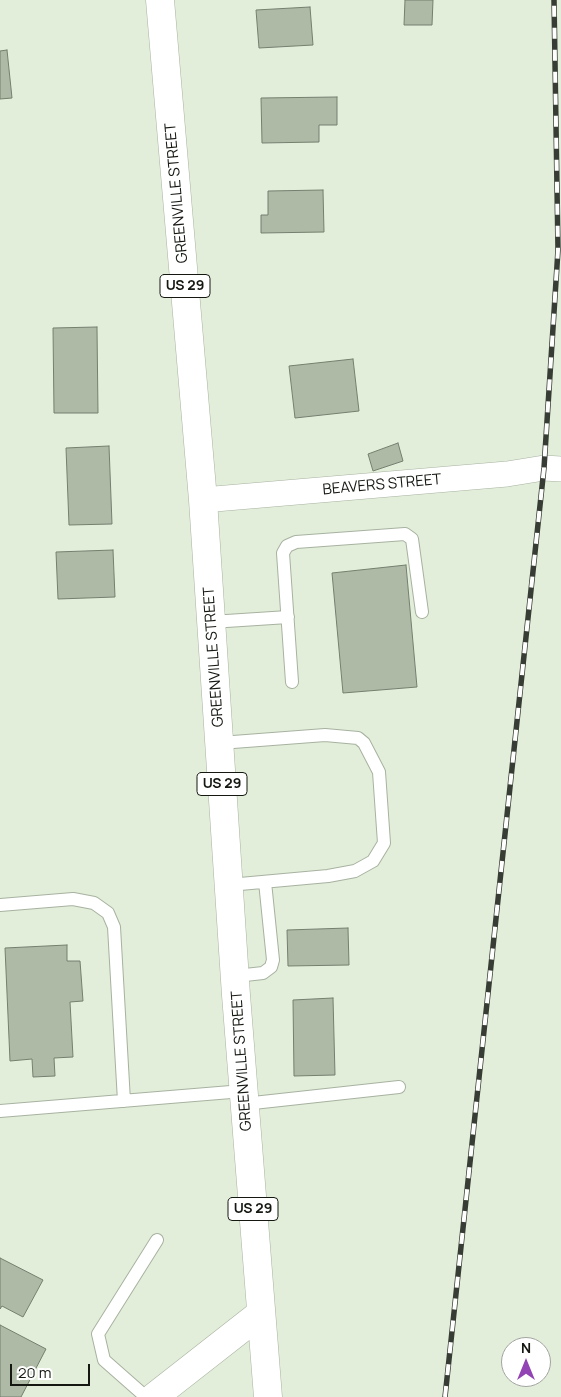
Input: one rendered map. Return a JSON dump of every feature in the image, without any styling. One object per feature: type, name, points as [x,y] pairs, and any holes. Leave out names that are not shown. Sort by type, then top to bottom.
[{"type":"main road","name":"GREENVILLE STREET","points":[[160,0],[203,500],[260,1314]]},
{"type":"main road","points":[[154,1397],[260,1314]]},
{"type":"main road","name":"US 29","points":[[260,1314],[268,1397]]},
{"type":"street","name":"BEAVERS STREET","points":[[203,500],[507,474],[544,468],[561,469]]},
{"type":"lane","points":[[292,682],[283,553],[287,546],[296,542],[405,534],[412,539],[422,612]]},
{"type":"lane","points":[[211,622],[288,617]]},
{"type":"lane","points":[[220,743],[346,735],[358,738],[364,742],[379,772],[384,842],[373,862],[355,871],[292,880],[229,885]]},
{"type":"lane","points":[[236,976],[263,973],[272,967],[273,960],[265,882]]},
{"type":"lane","points":[[0,905],[73,899],[94,903],[108,912],[114,927],[124,1101]]},
{"type":"lane","points":[[0,1111],[124,1101],[244,1098],[399,1087]]},
{"type":"lane","points":[[146,1397],[104,1360],[98,1334],[156,1240]]},
{"type":"building","points":[[405,0],[433,0],[432,25],[404,25]]},
{"type":"building","points":[[310,7],[313,45],[259,48],[256,10]]},
{"type":"building","points":[[7,50],[12,98],[0,99],[0,51]]},
{"type":"building","points":[[337,97],[337,125],[319,125],[319,142],[262,143],[261,98]]},
{"type":"building","points":[[323,190],[324,232],[261,233],[261,215],[268,215],[268,191]]},
{"type":"building","points":[[97,327],[98,413],[54,413],[53,328]]},
{"type":"building","points":[[353,359],[359,411],[295,418],[289,366]]},
{"type":"building","points":[[398,443],[403,461],[373,471],[368,454]]},
{"type":"building","points":[[109,446],[112,524],[69,525],[66,448]]},
{"type":"building","points":[[113,550],[115,597],[58,599],[56,552]]},
{"type":"building","points":[[406,565],[417,687],[343,693],[332,573]]},
{"type":"building","points":[[348,928],[349,965],[288,966],[287,930]]},
{"type":"building","points":[[67,945],[67,961],[80,961],[83,1001],[70,1002],[73,1057],[54,1058],[55,1076],[33,1077],[32,1059],[10,1061],[5,948]]},
{"type":"building","points":[[333,998],[335,1075],[294,1076],[293,1000]]},
{"type":"building","points":[[0,1258],[43,1280],[23,1317],[2,1306],[0,1309]]},
{"type":"building","points":[[0,1325],[46,1349],[21,1397],[0,1397]]},
{"type":"railway","points":[[445,1397],[544,468],[558,250],[554,0]]}]
